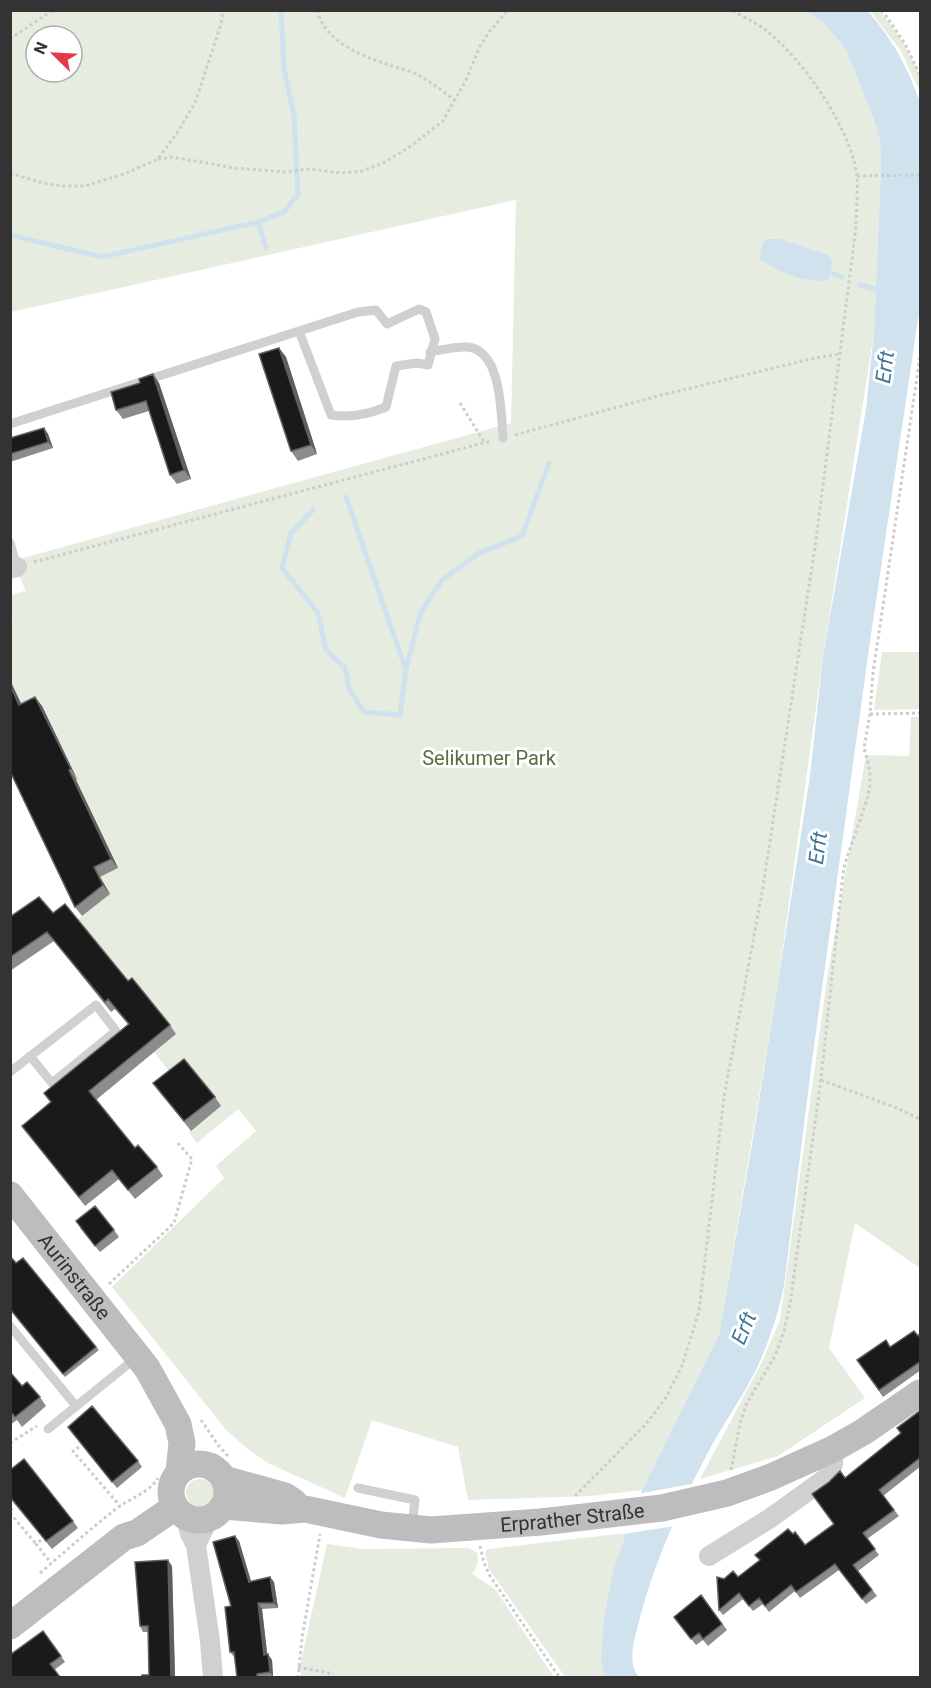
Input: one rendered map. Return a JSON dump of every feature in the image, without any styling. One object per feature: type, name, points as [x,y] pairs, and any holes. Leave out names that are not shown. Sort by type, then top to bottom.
[{"type":"main road","name":"Aurinstraße","points":[[10,1195],[143,1362],[178,1424],[196,1494]]},
{"type":"main road","name":"Erprather Straße","points":[[196,1494],[285,1496],[314,1511],[412,1529],[475,1527],[616,1514],[716,1496],[771,1477],[833,1449],[921,1393]]},
{"type":"main road","points":[[10,1626],[124,1537],[137,1533],[196,1494]]},
{"type":"street","points":[[709,1556],[769,1519],[826,1478],[833,1464],[833,1449]]},
{"type":"street","points":[[196,1494],[195,1545],[210,1641],[213,1677]]},
{"type":"lane","points":[[10,424],[299,330],[358,312],[376,310],[387,324],[419,309],[426,312],[435,339],[428,364],[396,366],[386,407],[372,413],[341,416],[331,415],[299,330]]},
{"type":"lane","points":[[430,352],[468,347],[481,352],[493,368],[500,395],[503,438]]},
{"type":"lane","points":[[10,543],[14,568]]},
{"type":"lane","points":[[10,1072],[30,1056],[96,1005],[116,1031],[52,1083],[30,1056]]},
{"type":"lane","points":[[10,1326],[76,1406]]},
{"type":"lane","points":[[48,1428],[123,1366],[143,1362]]},
{"type":"lane","points":[[358,1488],[415,1500],[412,1529]]},
{"type":"path","points":[[10,39],[53,10]]},
{"type":"path","points":[[158,159],[195,103],[221,24],[223,10]]},
{"type":"path","points":[[317,10],[323,27],[338,41],[376,60],[414,73],[455,100]]},
{"type":"path","points":[[10,173],[43,183],[84,186],[124,174],[158,159],[172,157],[235,168],[285,172],[310,169],[341,173],[362,171],[383,163],[408,148],[443,121],[466,80],[480,46],[508,10]]},
{"type":"path","points":[[570,1498],[578,1494],[634,1437],[660,1405],[682,1366],[699,1311],[724,1097],[762,893],[814,552],[856,227],[857,176],[848,144],[809,75],[766,31],[732,10]]},
{"type":"path","points":[[882,10],[921,75]]},
{"type":"path","points":[[857,176],[921,175]]},
{"type":"path","points":[[14,568],[673,393],[815,358],[841,354]]},
{"type":"path","points":[[716,1496],[747,1403],[775,1356],[784,1331],[802,1226],[821,1080],[843,875],[870,785],[870,771],[864,748],[870,714],[873,673],[921,357]]},
{"type":"path","points":[[460,403],[484,442]]},
{"type":"path","points":[[870,714],[921,713]]},
{"type":"path","points":[[821,1080],[921,1119]]},
{"type":"path","points":[[94,1299],[174,1223],[192,1159],[177,1142]]},
{"type":"path","points":[[10,1443],[37,1425],[48,1428]]},
{"type":"path","points":[[79,1447],[74,1451],[120,1506]]},
{"type":"path","points":[[100,1483],[104,1479]]},
{"type":"path","points":[[36,1576],[81,1536],[138,1495]]},
{"type":"path","points":[[12,1510],[51,1563]]},
{"type":"path","points":[[298,1677],[314,1511]]},
{"type":"path","points":[[475,1527],[484,1563],[490,1576],[560,1677]]},
{"type":"path","points":[[36,1544],[40,1540]]},
{"type":"path","points":[[298,1667],[334,1674]]},
{"type":"green space","name":"Selikumer Park","points":[[807,10],[826,25],[846,50],[875,123],[880,142],[881,169],[874,333],[823,657],[778,983],[719,1335],[642,1490],[590,1496],[468,1500],[458,1447],[372,1420],[345,1498],[268,1463],[226,1430],[112,1287],[224,1178],[216,1166],[256,1131],[238,1109],[197,1143],[189,1132],[221,1106],[176,1080],[154,1052],[176,1034],[134,991],[77,920],[108,894],[100,877],[118,868],[71,782],[77,779],[24,715],[11,680],[10,622],[13,621],[11,595],[26,591],[12,561],[511,423],[516,200],[11,312],[11,11]]},
{"type":"green space","points":[[870,11],[880,11],[903,43],[918,71],[920,92],[901,51]]},
{"type":"green space","points":[[882,652],[920,652],[920,709],[874,710]]},
{"type":"green space","points":[[911,717],[920,717],[920,1268],[855,1223],[829,1348],[865,1398],[778,1456],[700,1479],[762,1362],[780,1320],[827,979],[866,755],[909,756]]},
{"type":"green space","points":[[200,1479],[210,1483],[214,1493],[210,1503],[200,1507],[190,1503],[186,1493],[190,1483]]},
{"type":"green space","points":[[626,1533],[616,1567],[605,1624],[603,1661],[605,1677],[565,1677],[489,1569],[485,1552],[488,1549]]},
{"type":"green space","points":[[327,1544],[363,1549],[469,1548],[478,1556],[477,1565],[472,1574],[495,1589],[554,1677],[301,1677],[300,1666]]},
{"type":"water","name":"Erft","points":[[807,11],[868,11],[892,43],[915,88],[920,102],[920,306],[869,648],[782,1295],[765,1350],[756,1370],[713,1443],[680,1509],[652,1578],[633,1645],[633,1666],[639,1677],[605,1678],[601,1659],[604,1619],[613,1572],[642,1490],[719,1335],[752,1144],[810,776],[823,657],[866,409],[874,332],[881,169],[880,142],[875,123],[846,50],[826,25]]},
{"type":"water","points":[[766,239],[780,239],[828,255],[832,260],[829,280],[802,279],[767,264],[760,259],[761,248]]},
{"type":"pier","points":[[697,1483],[675,1526],[623,1534],[637,1494]]},
{"type":"building","points":[[279,348],[311,445],[291,451],[259,354]]},
{"type":"building","points":[[153,374],[184,470],[170,475],[146,401],[116,410],[111,392],[140,383],[139,379]]},
{"type":"building","points":[[44,428],[48,442],[10,454],[10,438]]},
{"type":"building","points":[[10,685],[19,705],[35,697],[71,769],[69,770],[111,859],[94,867],[103,885],[75,907],[10,771]]},
{"type":"building","points":[[39,897],[53,913],[65,904],[128,981],[132,978],[170,1025],[89,1091],[135,1148],[138,1145],[157,1167],[128,1190],[112,1170],[79,1197],[22,1126],[51,1102],[44,1093],[129,1024],[108,999],[105,1002],[47,932],[10,957],[10,917]]},
{"type":"building","points":[[184,1059],[215,1097],[184,1121],[153,1083]]},
{"type":"building","points":[[95,1206],[114,1230],[95,1246],[76,1221]]},
{"type":"building","points":[[10,1256],[16,1263],[23,1258],[96,1347],[63,1374],[10,1309]]},
{"type":"building","points":[[914,1331],[918,1336],[921,1333],[921,1361],[879,1390],[857,1360],[886,1340],[890,1347]]},
{"type":"building","points":[[10,1372],[22,1386],[27,1382],[40,1397],[15,1417],[10,1411]]},
{"type":"building","points":[[92,1406],[138,1461],[112,1482],[68,1427]]},
{"type":"building","points":[[921,1410],[921,1457],[879,1490],[894,1510],[863,1533],[875,1549],[853,1565],[872,1590],[862,1599],[835,1564],[796,1592],[791,1585],[765,1606],[759,1598],[749,1606],[739,1593],[719,1610],[717,1577],[724,1579],[733,1571],[738,1577],[760,1560],[755,1555],[788,1529],[793,1534],[795,1532],[805,1545],[834,1524],[812,1494],[840,1471],[845,1478],[901,1433],[897,1428]]},
{"type":"building","points":[[24,1459],[73,1521],[46,1541],[10,1497],[10,1470]]},
{"type":"building","points":[[235,1536],[249,1582],[270,1577],[274,1603],[258,1603],[264,1655],[268,1654],[270,1672],[257,1674],[257,1677],[237,1677],[234,1652],[230,1652],[225,1607],[231,1606],[213,1542]]},
{"type":"building","points":[[168,1560],[171,1677],[142,1677],[142,1675],[149,1675],[148,1626],[140,1626],[135,1562]]},
{"type":"building","points":[[701,1595],[722,1624],[703,1639],[699,1633],[691,1639],[674,1617]]},
{"type":"building","points":[[43,1631],[61,1656],[50,1664],[60,1677],[10,1677],[10,1655]]},
{"type":"waterway","points":[[10,235],[102,257],[258,222],[284,212],[298,194],[294,116],[284,69],[281,10]]},
{"type":"waterway","points":[[258,222],[266,248]]},
{"type":"waterway","points":[[832,273],[842,277]]},
{"type":"waterway","points":[[860,285],[882,291]]},
{"type":"waterway","points":[[406,670],[420,614],[442,580],[479,553],[522,536],[549,463]]},
{"type":"waterway","points":[[313,510],[291,533],[282,568],[318,613],[326,650],[345,668],[349,688],[364,712],[400,715],[406,670],[346,497]]}]
